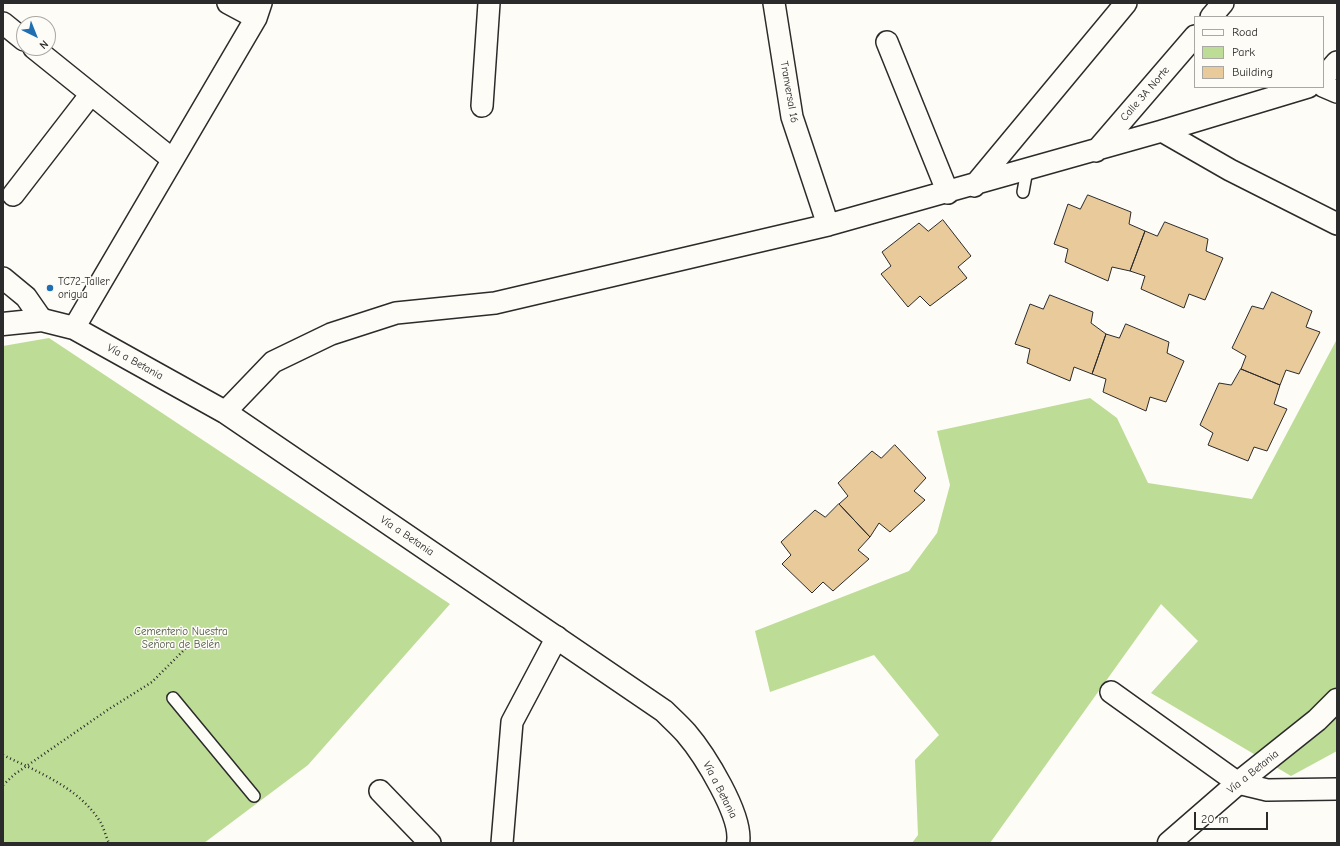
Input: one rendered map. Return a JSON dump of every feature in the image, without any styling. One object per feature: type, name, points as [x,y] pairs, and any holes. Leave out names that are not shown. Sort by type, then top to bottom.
[{"type":"street","points":[[74,328],[258,10],[228,3]]},
{"type":"street","points":[[482,106],[489,3]]},
{"type":"street","name":"Tranversal 16","points":[[774,3],[792,118],[828,225]]},
{"type":"street","points":[[974,186],[1126,3]]},
{"type":"street","points":[[1212,16],[1223,3]]},
{"type":"street","points":[[3,23],[16,34]]},
{"type":"street","name":"Calle 3A Norte","points":[[1096,151],[1194,37]]},
{"type":"street","points":[[887,42],[948,193]]},
{"type":"street","points":[[44,56],[172,159]]},
{"type":"street","points":[[1324,77],[1337,62]]},
{"type":"street","points":[[1324,86],[1337,92]]},
{"type":"street","points":[[225,412],[273,362],[331,334],[396,313],[495,303],[828,225],[974,186],[1096,151],[1305,88]]},
{"type":"street","points":[[13,196],[91,94]]},
{"type":"street","points":[[1162,131],[1230,170],[1337,224]]},
{"type":"street","points":[[3,278],[26,297],[42,320]]},
{"type":"street","name":"Vía a Betania","points":[[3,324],[42,320],[74,328],[225,412],[664,711],[686,733],[710,767],[735,816],[739,838],[738,843]]},
{"type":"street","points":[[502,843],[512,722],[557,637]]},
{"type":"street","points":[[1111,692],[1238,783],[1267,790],[1337,789]]},
{"type":"street","name":"Vía a Betania","points":[[1169,843],[1238,783],[1317,720],[1337,700]]},
{"type":"street","points":[[380,791],[430,843]]},
{"type":"lane","points":[[1023,192],[1027,170]]},
{"type":"lane","points":[[173,698],[254,796]]},
{"type":"path","points":[[3,785],[15,774],[109,709],[152,682],[186,648]]},
{"type":"path","points":[[3,755],[50,778],[81,798],[101,823],[109,843]]},
{"type":"green space","name":"Cementerio Nuestra Señora de Belén","points":[[49,338],[450,604],[308,765],[204,843],[3,843],[3,346]]},
{"type":"green space","points":[[1337,339],[1337,751],[1291,776],[1151,693],[1198,641],[1161,604],[990,843],[912,843],[918,835],[915,760],[939,735],[874,655],[770,692],[755,631],[909,571],[937,533],[950,485],[937,431],[1090,398],[1117,418],[1148,483],[1252,499]]},
{"type":"building","points":[[1088,195],[1131,212],[1129,224],[1145,231],[1130,271],[1112,267],[1108,281],[1065,262],[1068,249],[1054,244],[1068,204],[1080,209]]},
{"type":"building","points":[[943,220],[971,256],[958,267],[967,278],[930,306],[920,296],[908,307],[881,274],[891,266],[882,252],[919,223],[928,231]]},
{"type":"building","points":[[1165,222],[1208,239],[1206,251],[1223,258],[1205,300],[1189,294],[1184,308],[1141,289],[1145,276],[1130,271],[1145,231],[1157,236]]},
{"type":"building","points":[[1272,292],[1312,311],[1306,327],[1320,332],[1299,374],[1286,370],[1280,385],[1241,369],[1246,356],[1232,348],[1252,306],[1263,309]]},
{"type":"building","points":[[1050,295],[1093,312],[1091,323],[1106,334],[1092,374],[1074,367],[1070,381],[1027,363],[1030,349],[1015,344],[1030,304],[1043,309]]},
{"type":"building","points":[[1126,324],[1169,342],[1167,353],[1184,361],[1166,402],[1150,397],[1146,411],[1103,392],[1106,379],[1092,374],[1106,334],[1119,338]]},
{"type":"building","points":[[1241,369],[1280,385],[1274,404],[1287,409],[1267,451],[1254,447],[1248,461],[1208,445],[1213,433],[1200,425],[1219,383],[1231,385]]},
{"type":"building","points":[[895,445],[926,478],[914,491],[925,500],[890,532],[879,523],[870,537],[839,504],[848,496],[838,483],[872,451],[881,458]]},
{"type":"building","points":[[839,504],[870,537],[858,550],[869,559],[833,591],[823,582],[812,593],[782,564],[791,555],[781,542],[815,510],[825,517]]},
{"type":"place","name":"TC72-Taller origua","points":[[50,288]]}]
